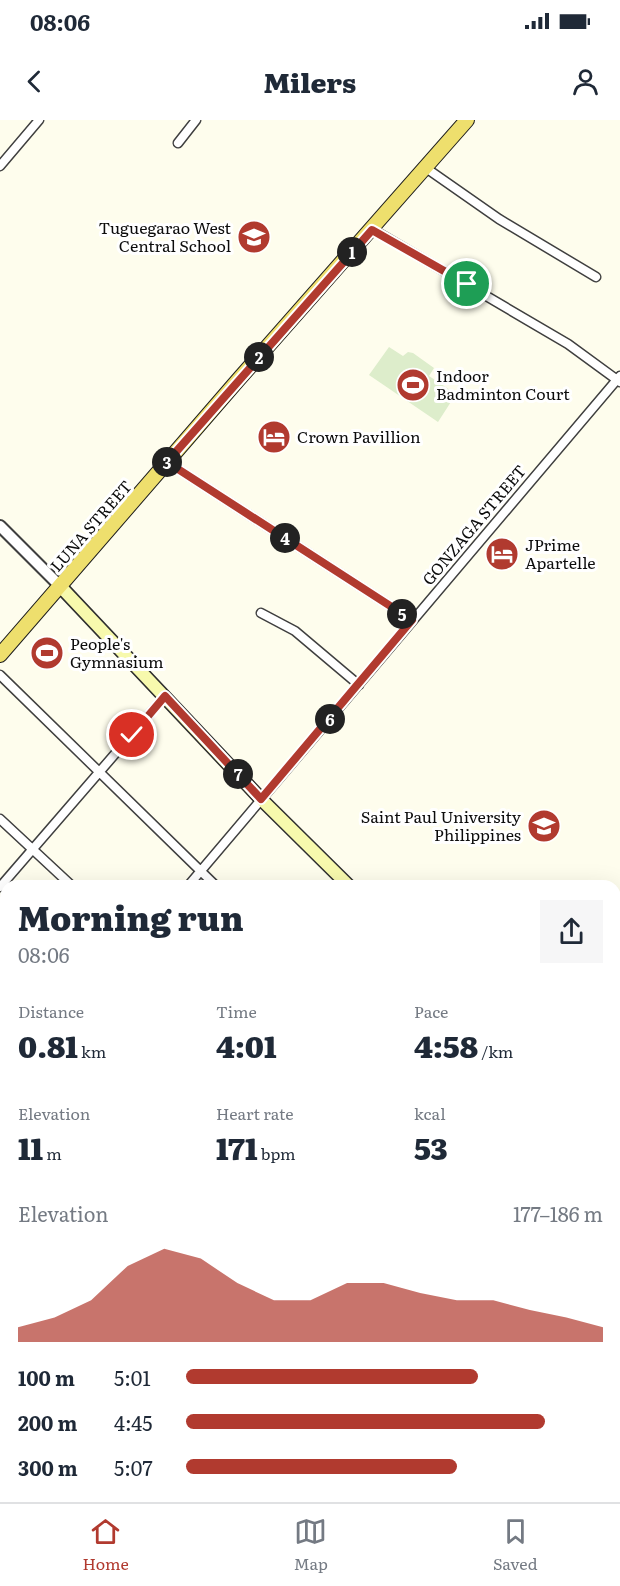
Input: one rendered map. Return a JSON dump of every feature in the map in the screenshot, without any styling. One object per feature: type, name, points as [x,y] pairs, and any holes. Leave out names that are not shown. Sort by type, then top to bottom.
[{"type":"main road","name":"LUNA STREET","points":[[0,655],[467,120]]},
{"type":"main road","points":[[60,586],[338,880]]},
{"type":"street","points":[[0,166],[39,120]]},
{"type":"street","points":[[178,143],[196,120]]},
{"type":"street","points":[[426,168],[499,219],[596,277]]},
{"type":"street","points":[[372,230],[568,344],[619,379]]},
{"type":"street","name":"GONZAGA STREET","points":[[194,880],[619,379]]},
{"type":"street","points":[[167,462],[412,620]]},
{"type":"street","points":[[0,526],[60,586]]},
{"type":"street","points":[[261,613],[295,632],[359,685]]},
{"type":"street","points":[[0,675],[210,880]]},
{"type":"street","points":[[6,880],[165,696]]},
{"type":"street","points":[[0,819],[66,880]]},
{"type":"green space","name":"Indoor Badminton Court","points":[[389,347],[403,356],[408,352],[413,353],[434,368],[429,376],[456,394],[438,422],[369,375]]},
{"type":"place","name":"Tuguegarao West Central School","points":[[254,237]]},
{"type":"place","name":"Indoor Badminton Court","points":[[413,385]]},
{"type":"place","name":"Crown Pavillion","points":[[274,437]]},
{"type":"place","name":"JPrime Apartelle","points":[[502,554]]},
{"type":"place","name":"People's Gymnasium","points":[[47,653]]},
{"type":"place","name":"Saint Paul University Philippines","points":[[544,826]]},
{"type":"route","points":[[132,735],[165,696],[261,799],[412,620],[167,462],[372,230],[467,284]]}]
